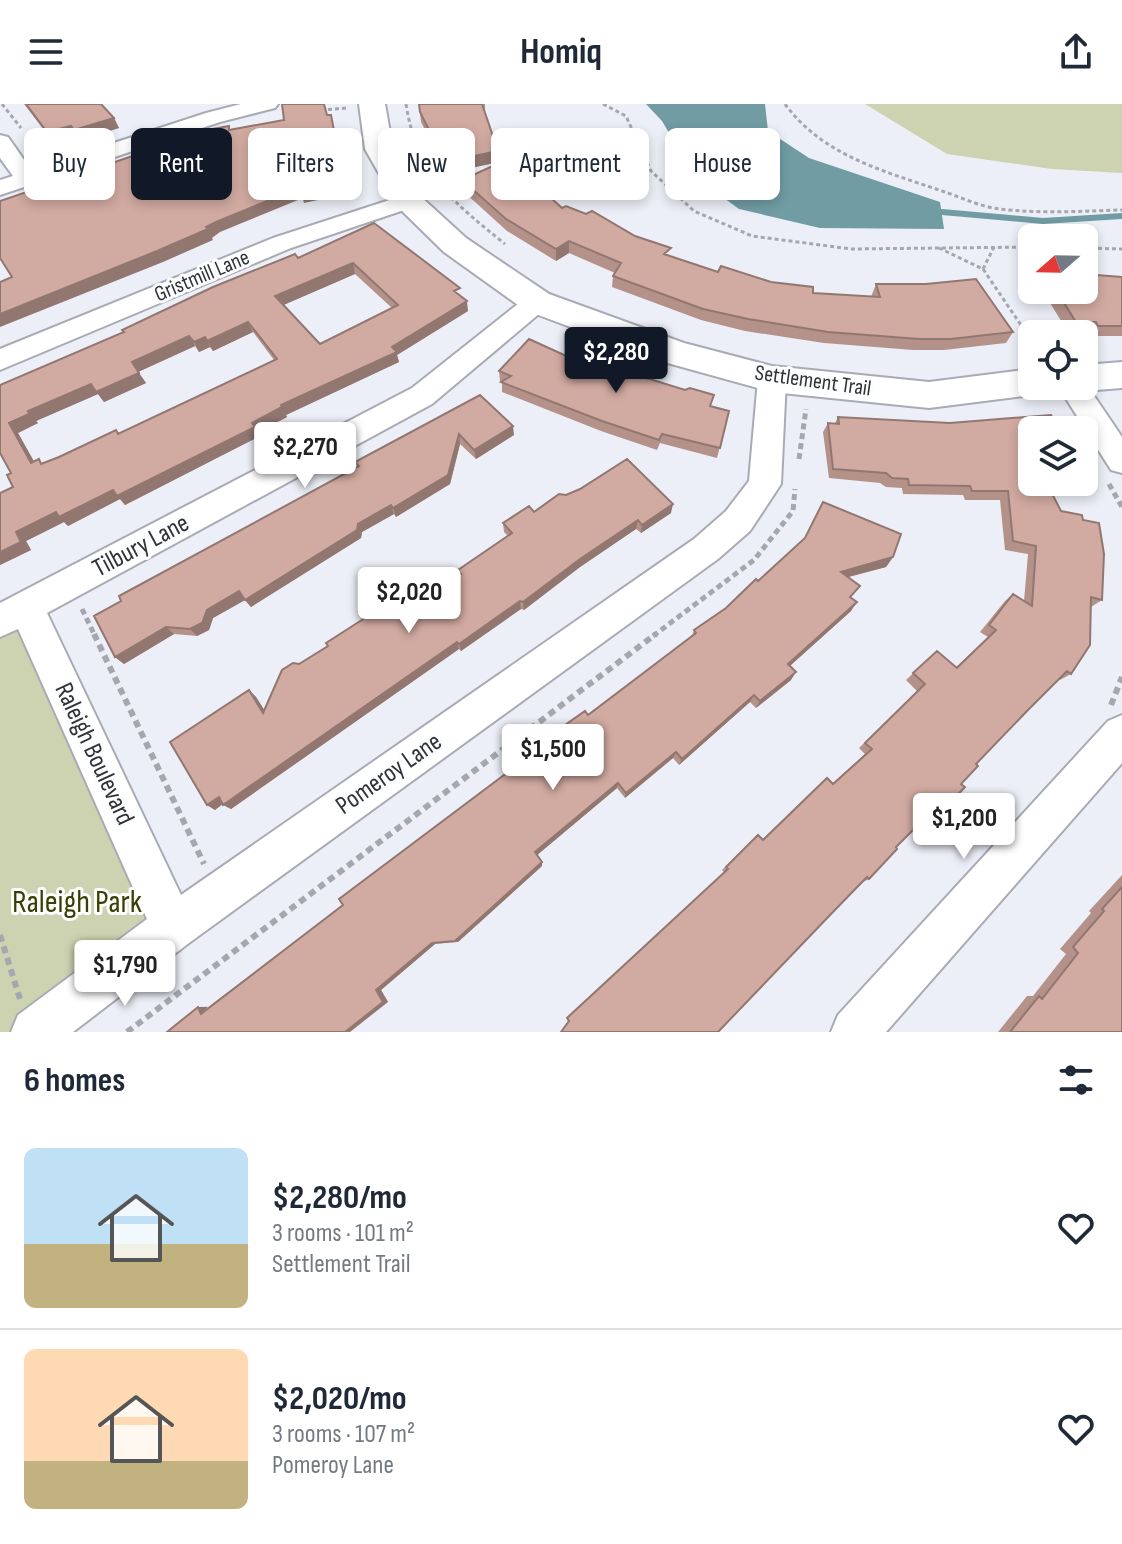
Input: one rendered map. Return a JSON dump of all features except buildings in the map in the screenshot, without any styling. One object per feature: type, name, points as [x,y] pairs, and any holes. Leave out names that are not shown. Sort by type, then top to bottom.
[{"type":"street","points":[[115,149],[213,117],[268,104]]},
{"type":"street","name":"Settlement Trail","points":[[366,105],[379,149],[408,201],[455,245],[537,302],[676,353],[772,379],[929,395],[1018,384]]},
{"type":"street","points":[[0,142],[24,176]]},
{"type":"street","points":[[0,188],[24,180]]},
{"type":"street","name":"Gristmill Lane","points":[[0,360],[282,243],[408,201]]},
{"type":"street","name":"Tilbury Lane","points":[[13,614],[422,396],[537,302]]},
{"type":"street","points":[[1098,377],[1122,375]]},
{"type":"street","name":"Pomeroy Lane","points":[[28,1016],[173,927],[706,549],[738,521],[765,484],[772,379]]},
{"type":"street","points":[[1081,400],[1122,461]]},
{"type":"street","name":"Raleigh Boulevard","points":[[13,614],[173,927]]},
{"type":"street","points":[[855,1032],[1122,734]]},
{"type":"path","points":[[406,104],[407,122],[420,162],[435,184],[514,252]]},
{"type":"path","points":[[603,104],[626,116],[651,171],[694,211],[752,236],[851,249],[1018,247]]},
{"type":"path","points":[[785,104],[801,126],[825,144],[862,163],[995,209],[1035,213],[1122,210]]},
{"type":"path","points":[[316,110],[366,105]]},
{"type":"path","points":[[938,247],[983,269],[1018,320]]},
{"type":"path","points":[[983,269],[994,247]]},
{"type":"path","points":[[1098,248],[1122,249]]},
{"type":"path","points":[[798,467],[805,409],[820,410]]},
{"type":"path","points":[[127,1032],[754,560],[793,511],[796,482]]},
{"type":"path","points":[[82,608],[211,877]]},
{"type":"path","points":[[0,935],[28,1016]]},
{"type":"path","points":[[0,966],[8,961]]},
{"type":"green space","points":[[865,104],[1122,104],[1122,173],[1052,169],[947,154]]},
{"type":"green space","name":"Raleigh Park","points":[[26,607],[173,927],[35,1032],[0,1032],[0,621]]},
{"type":"water","points":[[646,104],[765,104],[768,128],[666,128]]},
{"type":"water","points":[[780,139],[809,158],[940,202],[944,229],[820,228],[739,209],[727,200],[780,200]]},
{"type":"waterway","points":[[942,212],[1043,221],[1122,216]]}]
